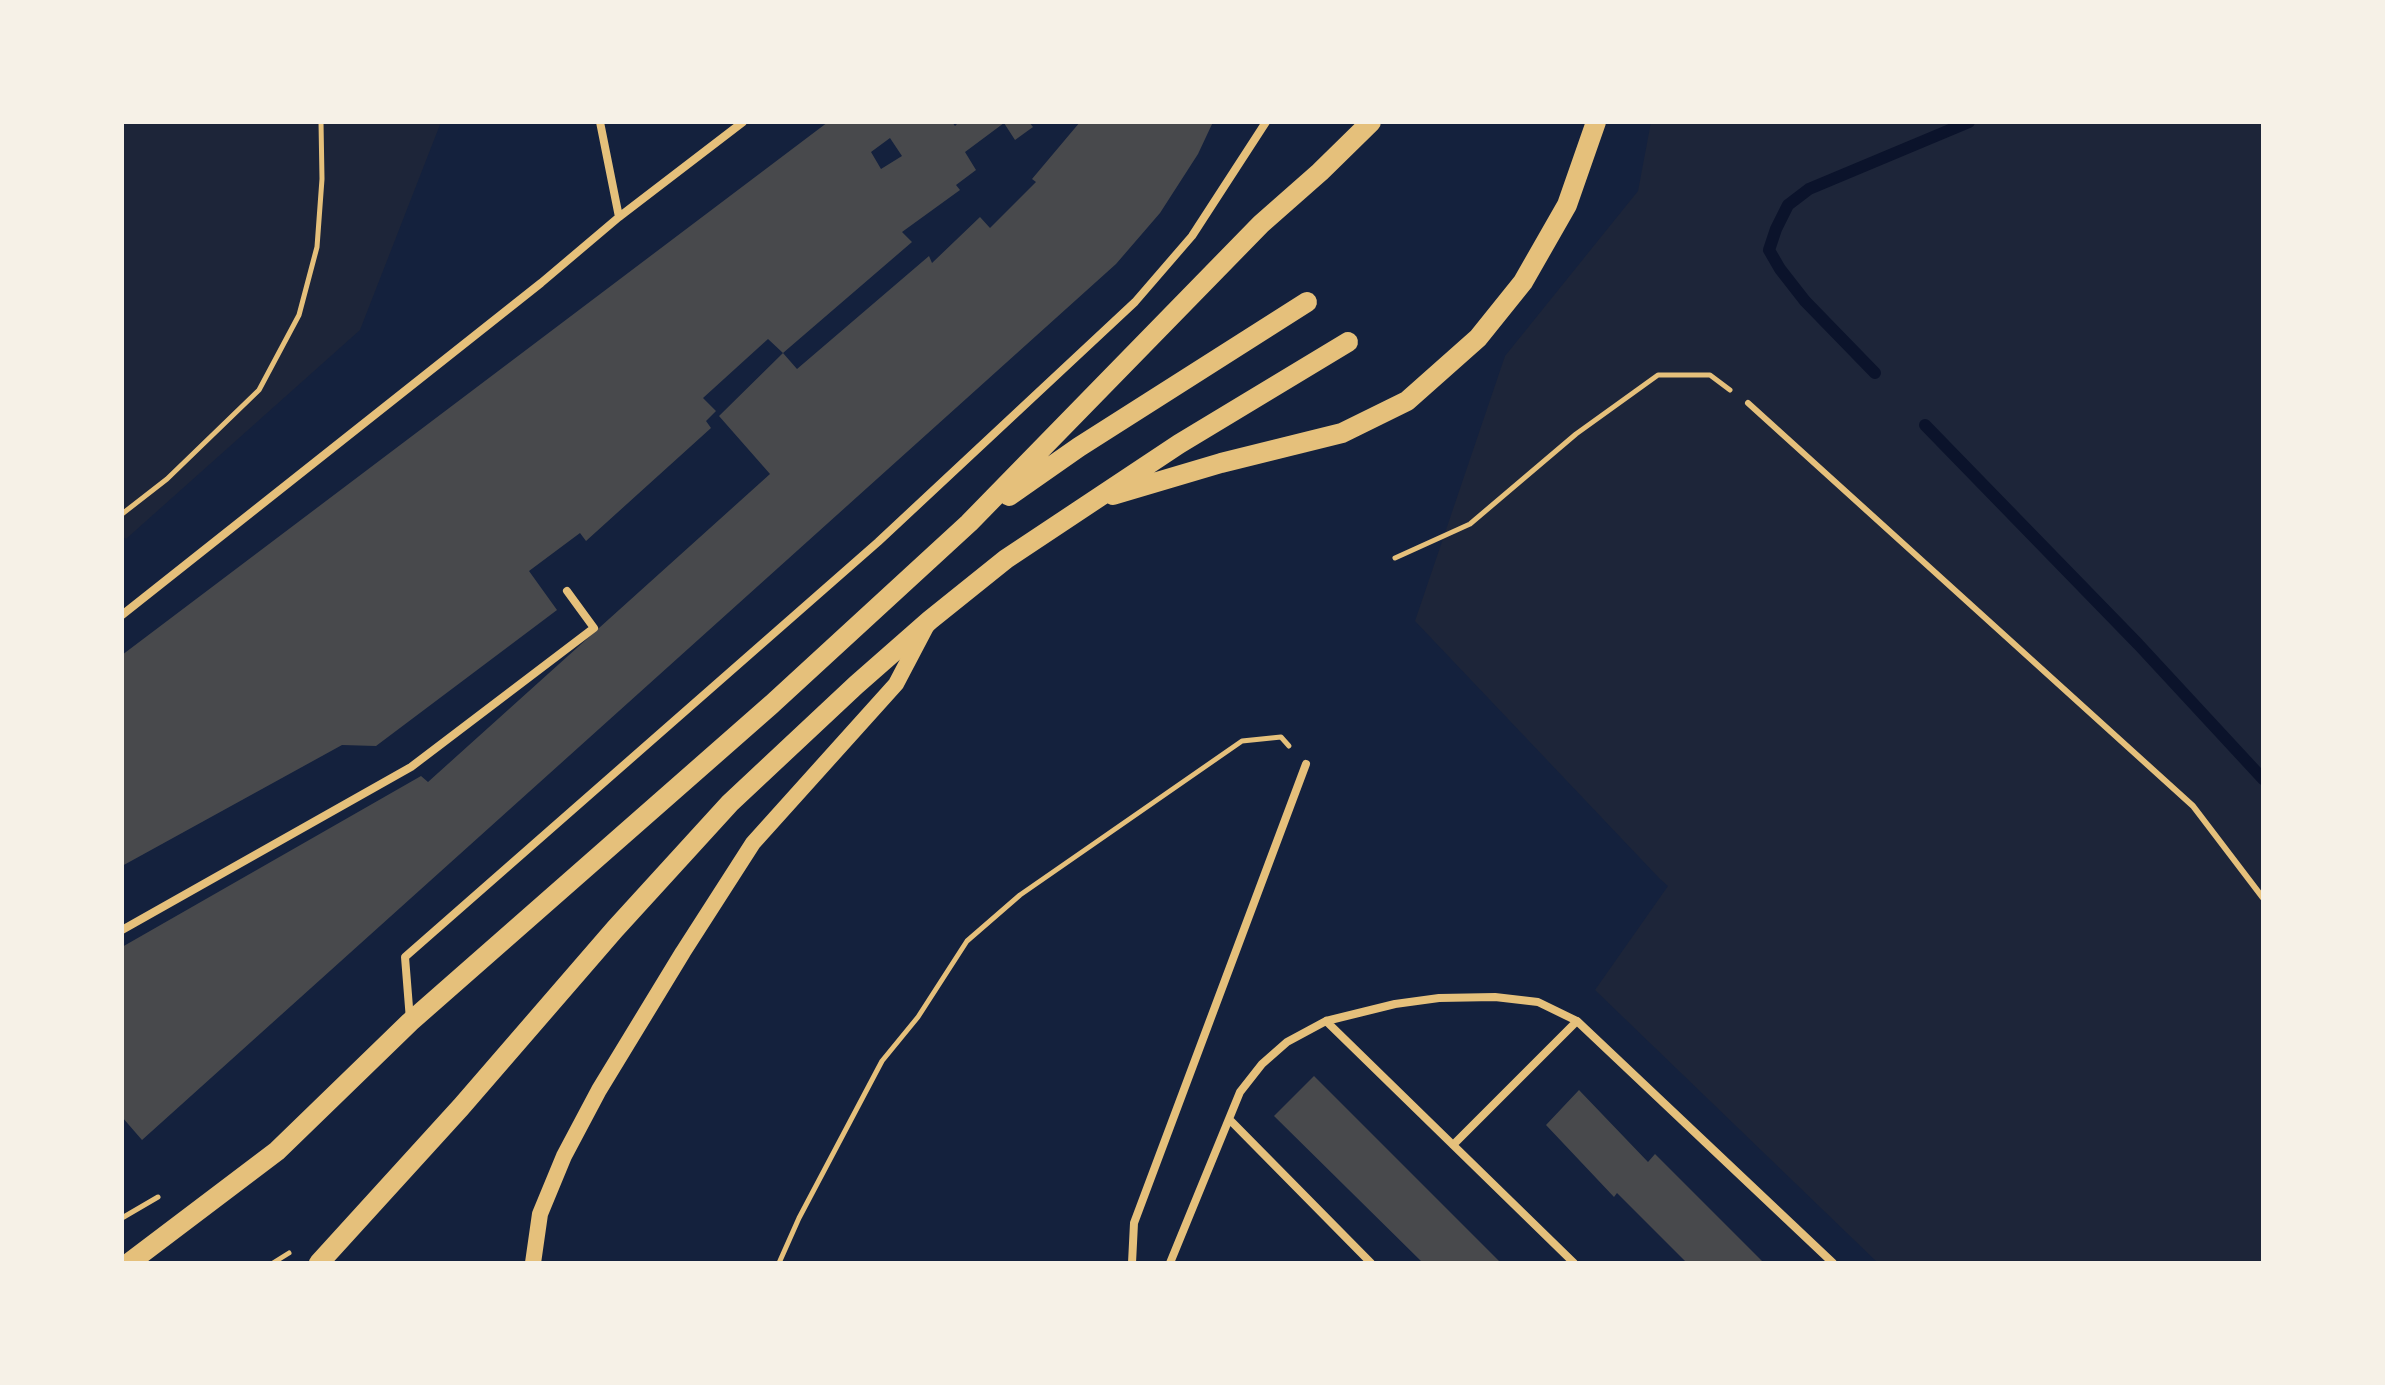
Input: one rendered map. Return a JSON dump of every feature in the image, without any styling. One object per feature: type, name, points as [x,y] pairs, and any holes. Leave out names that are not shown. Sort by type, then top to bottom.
[{"type":"main road","points":[[129,1263],[277,1151],[410,1022],[761,714],[969,523],[1261,224],[1371,122]]},
{"type":"main road","points":[[1090,502],[1221,463],[1342,433],[1407,401],[1478,338],[1523,282],[1567,205],[1596,122]]},
{"type":"main road","points":[[969,523],[1079,447],[1307,302]]},
{"type":"main road","points":[[319,1263],[730,803],[930,620],[1006,559],[1090,502],[1348,342]]},
{"type":"main road","points":[[533,1263],[540,1214],[564,1156],[599,1090],[683,952],[753,843],[896,684],[930,620]]},
{"type":"street","points":[[600,122],[619,217]]},
{"type":"street","points":[[122,615],[529,293],[619,217],[743,122]]},
{"type":"street","points":[[410,1022],[405,957],[878,542],[1135,302],[1192,236],[1266,122]]},
{"type":"street","points":[[122,930],[411,767],[594,628],[567,591]]},
{"type":"street","points":[[1132,1263],[1134,1223],[1306,764]]},
{"type":"street","points":[[1170,1263],[1240,1092],[1262,1064],[1287,1042],[1326,1021],[1395,1004],[1439,998],[1495,997],[1538,1002],[1577,1021],[1833,1263]]},
{"type":"street","points":[[1326,1021],[1574,1263]]},
{"type":"street","points":[[1453,1145],[1577,1021]]},
{"type":"street","points":[[1229,1119],[1371,1263]]},
{"type":"lane","points":[[1748,403],[2193,806],[2263,898]]},
{"type":"path","points":[[122,514],[167,479],[259,390],[299,315],[317,247],[322,179],[321,122]]},
{"type":"path","points":[[1395,558],[1470,524],[1576,434],[1658,375],[1710,375],[1748,403]]},
{"type":"path","points":[[779,1263],[799,1218],[882,1061],[918,1017],[967,941],[1020,895],[1242,741],[1281,737],[1306,764]]},
{"type":"path","points":[[122,1218],[158,1197]]},
{"type":"shaded area","points":[[122,122],[441,122],[360,330],[126,539],[122,536]]},
{"type":"shaded area","points":[[1651,122],[2263,122],[2263,1263],[1878,1263],[1595,990],[1668,886],[1415,621],[1505,356],[1638,191]]},
{"type":"building","points":[[828,122],[952,122],[955,126],[959,122],[1029,122],[1033,127],[1015,140],[1004,123],[965,152],[976,170],[956,185],[960,190],[902,232],[912,242],[783,353],[768,339],[703,398],[716,411],[706,421],[711,428],[586,541],[580,533],[529,571],[557,610],[376,746],[342,745],[122,866],[122,655]],"holes":[[[890,138],[902,156],[881,169],[871,152]]]},
{"type":"building","points":[[1080,122],[1213,122],[1198,154],[1160,213],[1116,264],[142,1140],[122,1117],[122,947],[421,776],[428,782],[770,474],[719,416],[783,353],[797,369],[929,256],[932,263],[980,217],[990,228],[1036,182],[1032,179]]},
{"type":"building","points":[[1314,1076],[1501,1263],[1423,1263],[1274,1116]]},
{"type":"building","points":[[1579,1090],[1648,1162],[1655,1154],[1764,1263],[1687,1263],[1617,1193],[1614,1197],[1546,1125]]},
{"type":"waterway","points":[[1875,373],[1805,301],[1780,269],[1769,250],[1776,229],[1788,205],[1809,189],[1969,122]]},
{"type":"waterway","points":[[1925,425],[2138,644],[2263,779]]}]
